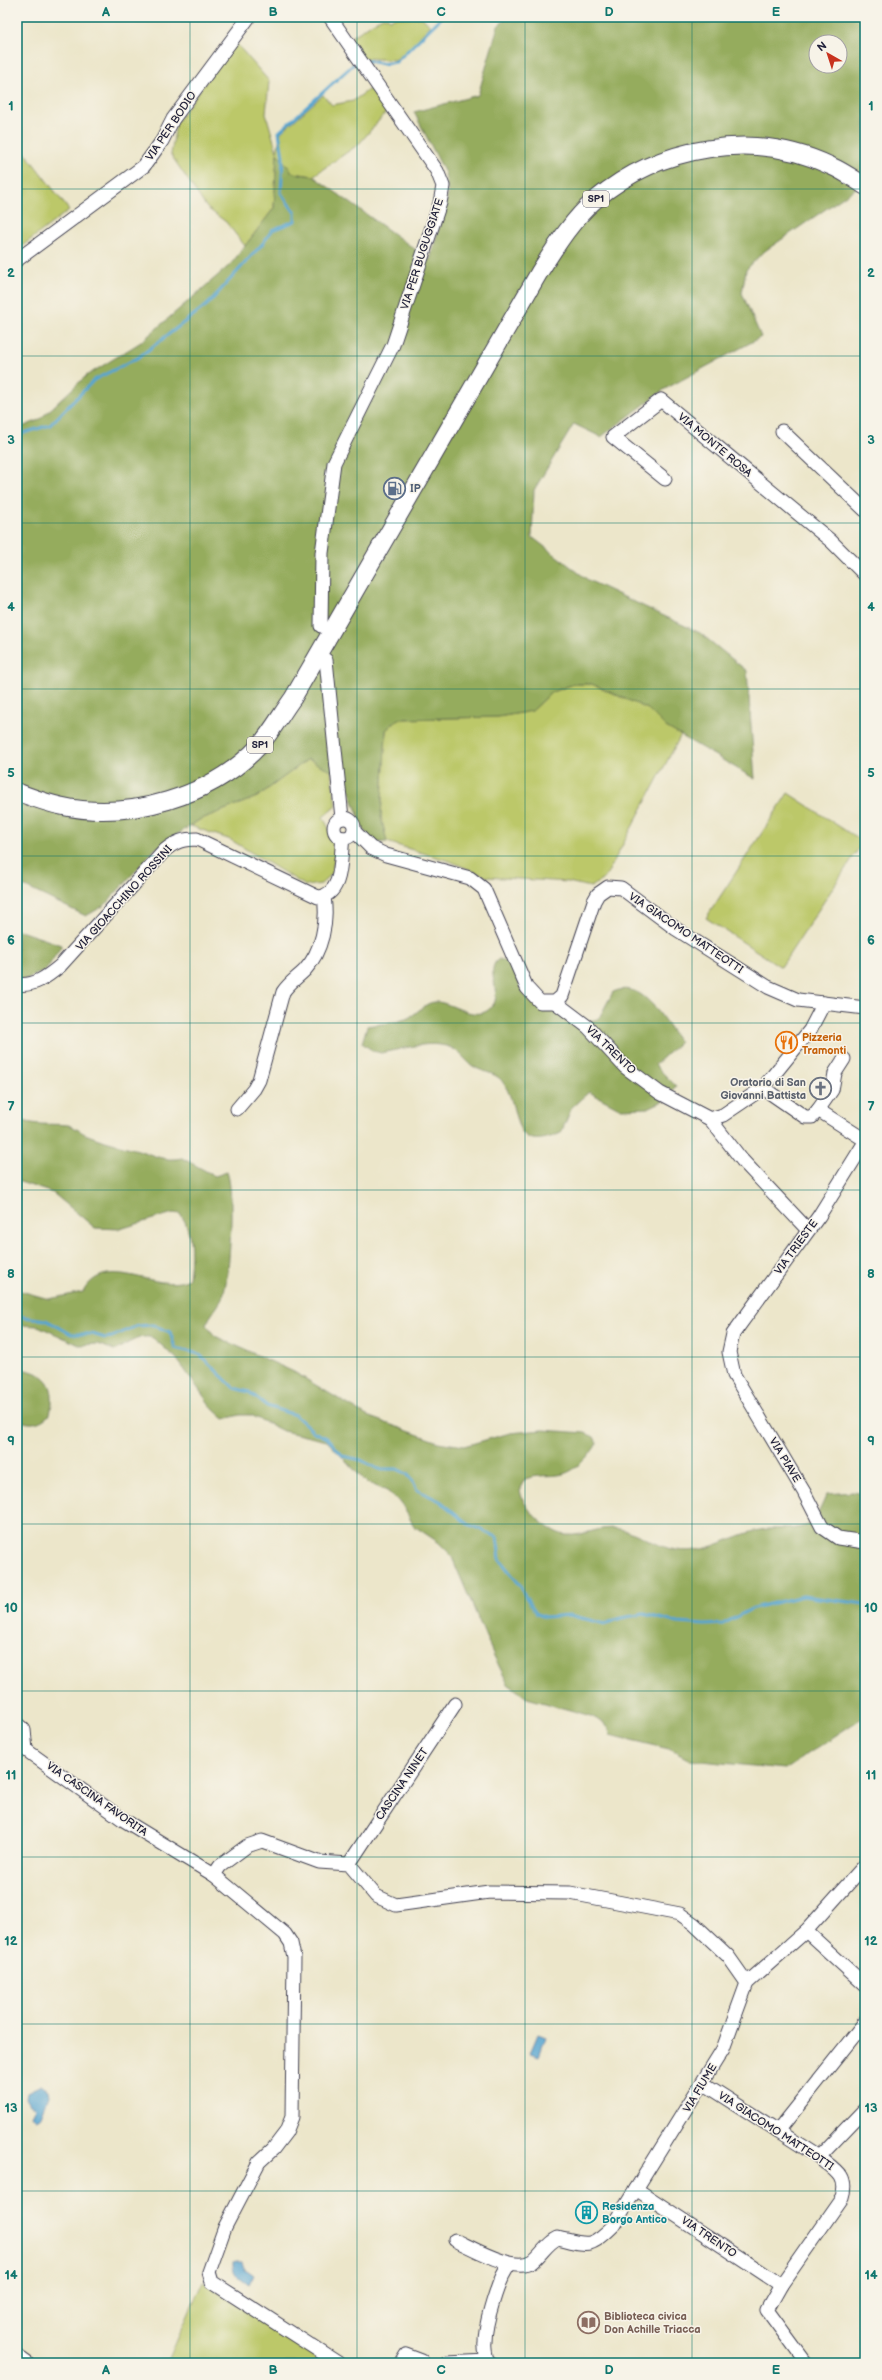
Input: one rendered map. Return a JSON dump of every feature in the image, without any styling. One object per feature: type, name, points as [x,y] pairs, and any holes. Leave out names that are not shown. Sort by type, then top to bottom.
[{"type":"main road","name":"SP1","points":[[17,792],[61,806],[108,811],[157,804],[213,782],[237,766],[260,745],[293,698],[540,271],[566,232],[595,200],[627,178],[663,159],[704,149],[751,146],[794,152],[824,163],[865,186]]},
{"type":"street","name":"VIA PER BODIO","points":[[17,260],[144,166],[162,141],[175,116],[249,17]]},
{"type":"street","name":"VIA PER BUGUGGIATE","points":[[321,626],[322,553],[334,462],[393,345],[431,232],[443,186],[436,171],[330,17]]},
{"type":"street","name":"VIA MONTE ROSA","points":[[664,479],[613,437],[661,400],[831,541],[865,575]]},
{"type":"street","points":[[782,431],[865,510]]},
{"type":"street","points":[[326,660],[342,818],[336,822],[334,829],[337,835],[348,835],[386,855],[470,878],[484,889],[527,988],[540,1002],[555,1002]]},
{"type":"street","points":[[237,1109],[254,1089],[259,1080],[283,992],[289,983],[310,964],[319,947],[325,914],[324,897],[334,889],[339,876],[348,835]]},
{"type":"street","name":"VIA GIOACCHINO ROSSINI","points":[[17,984],[31,984],[44,979],[60,966],[166,850],[174,843],[185,839],[197,839],[212,845],[312,895],[324,897]]},
{"type":"street","name":"VIA GIACOMO MATTEOTTI","points":[[555,1002],[562,996],[594,901],[598,894],[608,887],[621,888],[676,929],[768,987],[798,1000],[865,1008]]},
{"type":"street","name":"VIA TRENTO","points":[[555,1002],[588,1027],[625,1067],[660,1092],[710,1119],[742,1160],[807,1229]]},
{"type":"street","points":[[710,1119],[723,1115],[762,1088],[810,1030],[824,1003]]},
{"type":"street","points":[[762,1088],[804,1117],[812,1117],[832,1090],[835,1073],[844,1058]]},
{"type":"street","points":[[818,1110],[864,1148]]},
{"type":"street","name":"VIA TRIESTE","points":[[729,1352],[733,1334],[807,1229],[819,1216],[864,1148]]},
{"type":"street","name":"VIA PIAVE","points":[[729,1352],[734,1375],[804,1492],[822,1527],[838,1538],[865,1542]]},
{"type":"street","name":"CASCINA NINET","points":[[349,1864],[455,1704]]},
{"type":"street","name":"VIA CASCINA FAVORITA","points":[[17,1724],[24,1730],[26,1750],[122,1820],[214,1875],[275,1925],[291,1943],[294,1957],[292,2117],[286,2132],[273,2149],[259,2162],[225,2227],[210,2272],[212,2282],[338,2363]]},
{"type":"street","points":[[214,1875],[220,1866],[247,1846],[262,1841],[319,1862],[349,1864],[376,1896],[396,1905],[489,1892],[570,1893],[680,1914],[694,1924],[728,1956],[747,1983]]},
{"type":"street","name":"VIA FIUME","points":[[510,2264],[520,2265],[530,2262],[558,2238],[585,2244],[598,2240],[613,2226],[723,2049],[747,1983],[806,1931],[865,1865]]},
{"type":"street","points":[[806,1931],[865,1985]]},
{"type":"street","points":[[778,2131],[865,2022]]},
{"type":"street","name":"VIA GIACOMO MATTEOTTI","points":[[703,2083],[819,2157],[837,2171],[843,2178],[845,2189],[842,2198],[781,2285],[767,2310],[806,2363]]},
{"type":"street","points":[[819,2157],[865,2109]]},
{"type":"street","name":"VIA TRENTO","points":[[636,2189],[781,2285]]},
{"type":"street","points":[[447,2363],[489,2362],[484,2342],[494,2298],[505,2270],[510,2264],[455,2240]]},
{"type":"street","points":[[400,2363],[406,2355],[422,2361],[420,2363]]},
{"type":"street","points":[[17,2356],[27,2363]]},
{"type":"green space","points":[[382,17],[388,17],[390,20],[395,17],[422,17],[430,26],[407,51],[395,60],[362,58],[350,38]]},
{"type":"green space","points":[[508,17],[865,17],[865,182],[762,253],[746,270],[742,293],[761,337],[665,389],[601,437],[574,424],[534,490],[532,537],[588,580],[700,633],[747,671],[755,779],[666,727],[648,709],[592,684],[574,684],[552,692],[532,711],[498,717],[398,719],[386,730],[381,817],[387,842],[373,843],[363,829],[345,778],[308,759],[257,797],[199,820],[155,849],[105,905],[86,916],[17,883],[17,429],[39,420],[86,376],[141,342],[231,264],[274,208],[277,153],[293,173],[313,176],[430,260],[448,194],[445,173],[414,112],[478,95],[498,26]]},
{"type":"green space","points":[[235,42],[269,81],[266,114],[277,152],[281,132],[323,95],[332,105],[353,101],[371,88],[387,111],[359,144],[313,176],[293,173],[277,154],[274,208],[245,246],[226,222],[207,208],[171,155],[176,123]]},
{"type":"green space","points":[[17,142],[69,210],[17,250]]},
{"type":"green space","points":[[574,684],[592,684],[648,709],[666,727],[681,735],[605,878],[591,887],[568,882],[487,877],[452,862],[387,842],[381,817],[386,730],[398,719],[498,717],[532,711],[552,692]]},
{"type":"green space","points":[[308,759],[331,770],[336,806],[323,817],[336,842],[332,874],[321,884],[306,886],[231,840],[191,826],[199,820],[257,797]]},
{"type":"green space","points":[[788,793],[863,842],[781,967],[706,918]]},
{"type":"green space","points":[[17,930],[62,945],[46,970],[24,980],[17,978]]},
{"type":"green space","points":[[499,959],[506,961],[510,965],[526,997],[531,1002],[546,1009],[582,1019],[593,1020],[599,1018],[613,992],[624,989],[634,991],[643,996],[660,1013],[680,1042],[655,1065],[676,1086],[663,1101],[648,1108],[621,1109],[589,1092],[572,1107],[561,1133],[544,1139],[532,1139],[524,1135],[519,1127],[509,1095],[501,1080],[495,1075],[476,1068],[453,1049],[447,1046],[434,1044],[381,1053],[373,1051],[362,1043],[367,1026],[406,1019],[424,1006],[431,1003],[442,1003],[473,1013],[487,1011],[493,1005],[495,1000],[496,994],[493,968]]},
{"type":"green space","points":[[17,1118],[36,1124],[72,1126],[85,1134],[164,1159],[182,1158],[215,1176],[227,1172],[231,1196],[231,1233],[226,1285],[219,1304],[206,1325],[215,1336],[294,1372],[367,1416],[438,1442],[464,1446],[510,1433],[543,1430],[585,1433],[594,1437],[597,1443],[594,1448],[575,1468],[561,1474],[525,1479],[520,1488],[521,1495],[525,1503],[536,1518],[559,1533],[573,1535],[612,1528],[634,1533],[662,1546],[676,1550],[698,1550],[749,1532],[805,1526],[815,1517],[827,1494],[853,1492],[865,1494],[865,1716],[785,1769],[690,1760],[669,1749],[610,1735],[609,1729],[604,1723],[591,1716],[527,1698],[508,1684],[494,1656],[451,1555],[438,1542],[414,1526],[401,1503],[387,1491],[366,1482],[327,1441],[283,1431],[251,1415],[240,1415],[224,1419],[213,1409],[176,1358],[153,1338],[143,1337],[114,1350],[97,1344],[79,1345],[38,1326],[17,1325],[17,1290],[49,1299],[83,1292],[93,1280],[104,1275],[117,1274],[174,1283],[187,1280],[189,1277],[191,1252],[187,1228],[180,1214],[173,1213],[120,1229],[95,1228],[53,1193],[17,1181]]},
{"type":"green space","points":[[17,1369],[36,1373],[47,1382],[51,1388],[52,1404],[50,1414],[39,1422],[26,1423],[17,1419]]},
{"type":"green space","points":[[203,2281],[328,2363],[167,2363]]},
{"type":"water","points":[[538,2034],[546,2037],[539,2056],[530,2053]]},
{"type":"water","points":[[41,2085],[48,2090],[49,2096],[40,2118],[36,2120],[32,2115],[36,2107],[30,2105],[26,2098],[27,2092]]},
{"type":"water","points":[[242,2262],[244,2268],[254,2275],[249,2285],[240,2279],[234,2271],[233,2263]]},
{"type":"waterway","points":[[364,60],[384,64],[396,62],[442,17]]},
{"type":"waterway","points":[[17,435],[50,425],[94,380],[139,357],[208,304],[264,242],[272,230],[295,221],[295,213],[281,193],[283,157],[279,132],[355,63]]},
{"type":"waterway","points":[[17,1316],[46,1320],[71,1334],[92,1334],[105,1338],[112,1337],[137,1326],[152,1325],[170,1332],[175,1348],[199,1354],[234,1388],[249,1392],[267,1406],[295,1415],[314,1432],[327,1438],[343,1456],[361,1460],[378,1469],[397,1469],[407,1474],[413,1481],[417,1490],[440,1501],[468,1524],[497,1537],[500,1559],[520,1585],[525,1596],[537,1614],[545,1617],[570,1615],[605,1624],[621,1618],[644,1614],[678,1623],[705,1625],[723,1624],[753,1608],[803,1596],[865,1604]]},
{"type":"place","name":"IP","points":[[395,488]]},
{"type":"place","name":"Pizzeria Tramonti","points":[[787,1043]]},
{"type":"place","name":"Oratorio di San Giovanni Battista","points":[[821,1088]]},
{"type":"place","name":"Residenza Borgo Antico","points":[[586,2212]]},
{"type":"place","name":"Biblioteca civica Don Achille Triacca","points":[[588,2322]]}]
